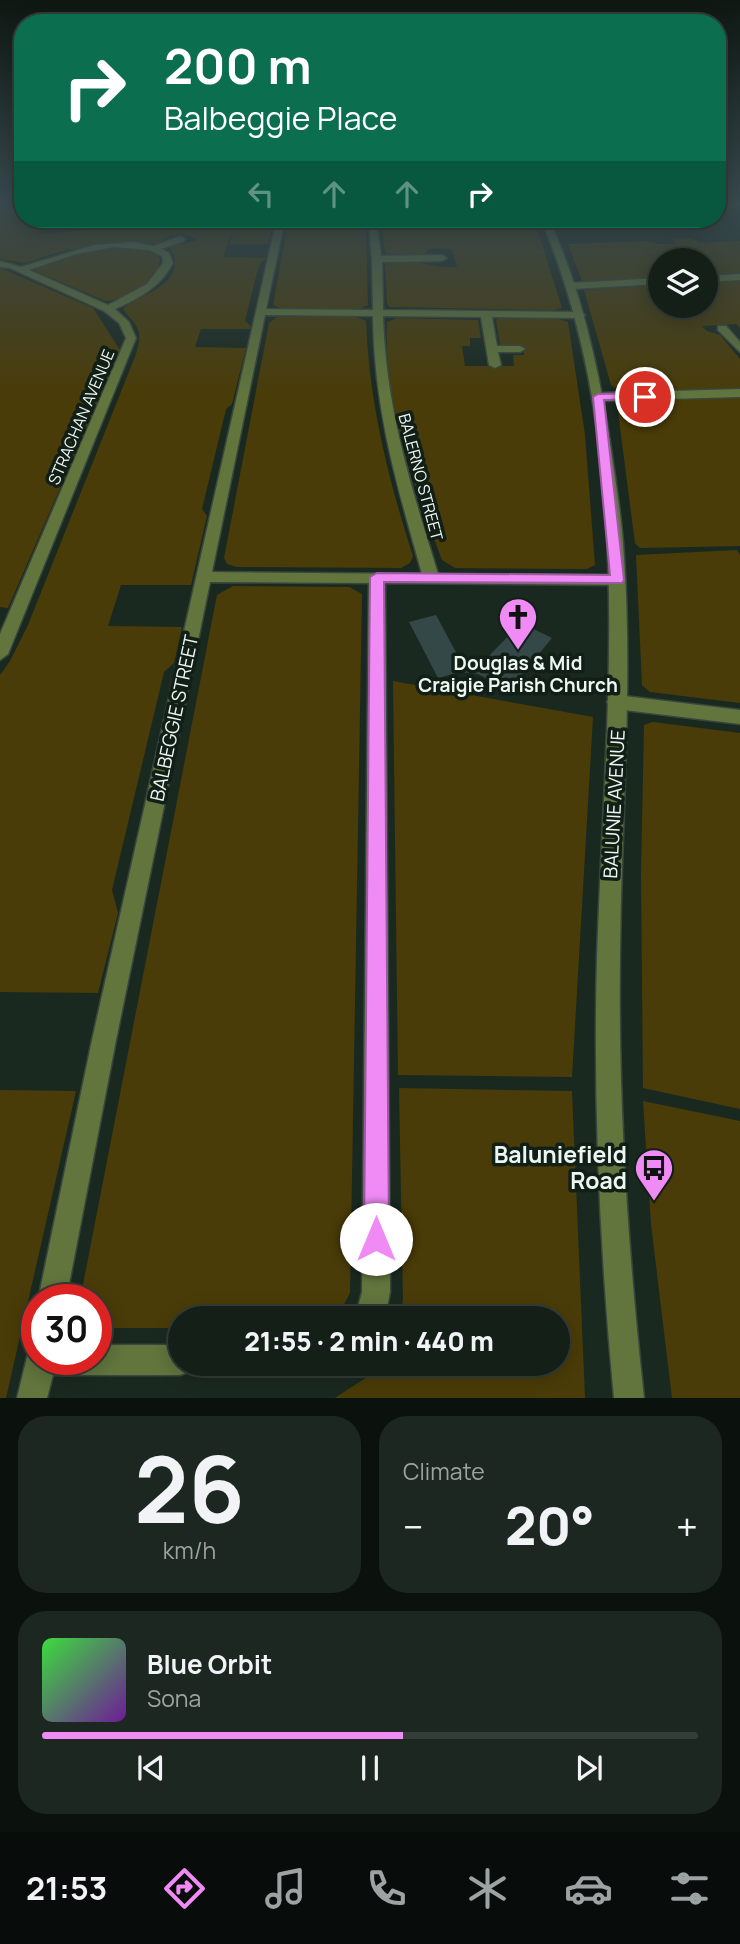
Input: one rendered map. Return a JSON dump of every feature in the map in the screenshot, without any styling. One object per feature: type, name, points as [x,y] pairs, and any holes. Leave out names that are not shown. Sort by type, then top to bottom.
[{"type":"street","name":"STRACHAN AVENUE","points":[[0,654],[128,349],[129,328],[108,309],[4,265]]},
{"type":"street","points":[[21,270],[35,265]]},
{"type":"street","points":[[108,309],[138,295],[167,265]]},
{"type":"street","name":"BALBEGGIE STREET","points":[[55,1284],[104,1041],[271,265]]},
{"type":"street","name":"BALERNO STREET","points":[[377,265],[379,366],[393,446],[431,577]]},
{"type":"street","name":"BALUNIE AVENUE","points":[[562,265],[580,315],[598,397],[617,580],[607,1088],[617,1295],[629,1398]]},
{"type":"street","points":[[718,278],[740,277]]},
{"type":"street","points":[[570,286],[648,282]]},
{"type":"street","points":[[261,312],[580,315]]},
{"type":"street","points":[[486,314],[495,365]]},
{"type":"street","points":[[722,328],[740,349]]},
{"type":"street","points":[[492,349],[520,349]]},
{"type":"street","points":[[598,397],[740,393]]},
{"type":"street","points":[[205,577],[617,580]]},
{"type":"street","points":[[373,1306],[376,1292],[377,577]]},
{"type":"street","points":[[616,702],[740,717]]},
{"type":"street","points":[[112,1360],[168,1360]]},
{"type":"street","points":[[32,1398],[37,1375]]},
{"type":"shaded area","points":[[42,265],[159,265],[153,276],[139,289],[122,298],[105,301],[35,271]]},
{"type":"shaded area","points":[[174,265],[259,265],[245,321],[251,326],[250,329],[201,329],[195,347],[246,348],[232,404],[226,409],[202,509],[207,516],[191,585],[121,585],[108,626],[182,627],[174,663],[164,672],[112,890],[118,913],[98,993],[0,992],[0,675],[28,625],[136,354],[138,329],[123,309],[162,285],[173,272]]},
{"type":"shaded area","points":[[280,265],[367,265],[368,305],[359,309],[280,308],[273,305]]},
{"type":"shaded area","points":[[386,265],[549,265],[562,308],[390,307],[387,304]]},
{"type":"shaded area","points":[[576,265],[648,265],[648,280],[582,281]]},
{"type":"shaded area","points":[[718,265],[740,265],[740,275],[718,276]]},
{"type":"shaded area","points":[[0,268],[93,308],[120,350],[8,608],[0,607]]},
{"type":"shaded area","points":[[740,281],[740,328],[736,324],[702,326],[707,331],[720,335],[740,359],[740,389],[623,393],[611,385],[584,290],[648,286],[648,318],[718,318],[718,282]]},
{"type":"shaded area","points":[[277,317],[356,317],[366,321],[371,381],[381,440],[413,556],[410,563],[401,568],[237,567],[227,564],[224,558],[269,323]]},
{"type":"shaded area","points":[[397,318],[478,320],[481,338],[470,338],[470,346],[462,346],[465,366],[514,366],[513,355],[524,355],[522,346],[500,346],[496,320],[499,318],[559,319],[568,322],[585,435],[595,565],[587,569],[455,568],[442,560],[412,474],[390,382],[387,322]]},
{"type":"shaded area","points":[[740,397],[740,546],[640,548],[635,543],[617,404],[631,400]]},
{"type":"shaded area","points":[[737,550],[740,555],[740,703],[650,692],[642,685],[636,555]]},
{"type":"shaded area","points":[[233,586],[349,587],[362,594],[350,1293],[343,1306],[168,1306],[168,1328],[112,1328],[112,1284],[83,1284],[217,595]]},
{"type":"shaded area","points":[[393,681],[593,717],[572,1077],[398,1075]]},
{"type":"shaded area","points":[[653,722],[740,733],[740,1109],[643,1088],[641,874],[644,725]]},
{"type":"shaded area","points":[[399,1088],[572,1091],[585,1398],[335,1398],[368,1376],[570,1376],[570,1306],[402,1306]]},
{"type":"shaded area","points":[[0,1090],[76,1091],[32,1284],[21,1284],[21,1332],[6,1398],[0,1398]]},
{"type":"shaded area","points":[[643,1101],[740,1121],[740,1398],[672,1398],[651,1224]]},
{"type":"building","name":"Douglas & Mid Craigie Parish Church","points":[[436,615],[458,656],[487,658],[521,623],[552,638],[509,690],[478,674],[460,672],[438,678],[409,622]]},
{"type":"place","name":"Douglas & Mid Craigie Parish Church","points":[[518,651]]},
{"type":"place","name":"Baluniefield Road","points":[[654,1202]]},
{"type":"route","points":[[376,1239],[377,577],[617,580],[617,553],[598,397],[645,397]]}]
